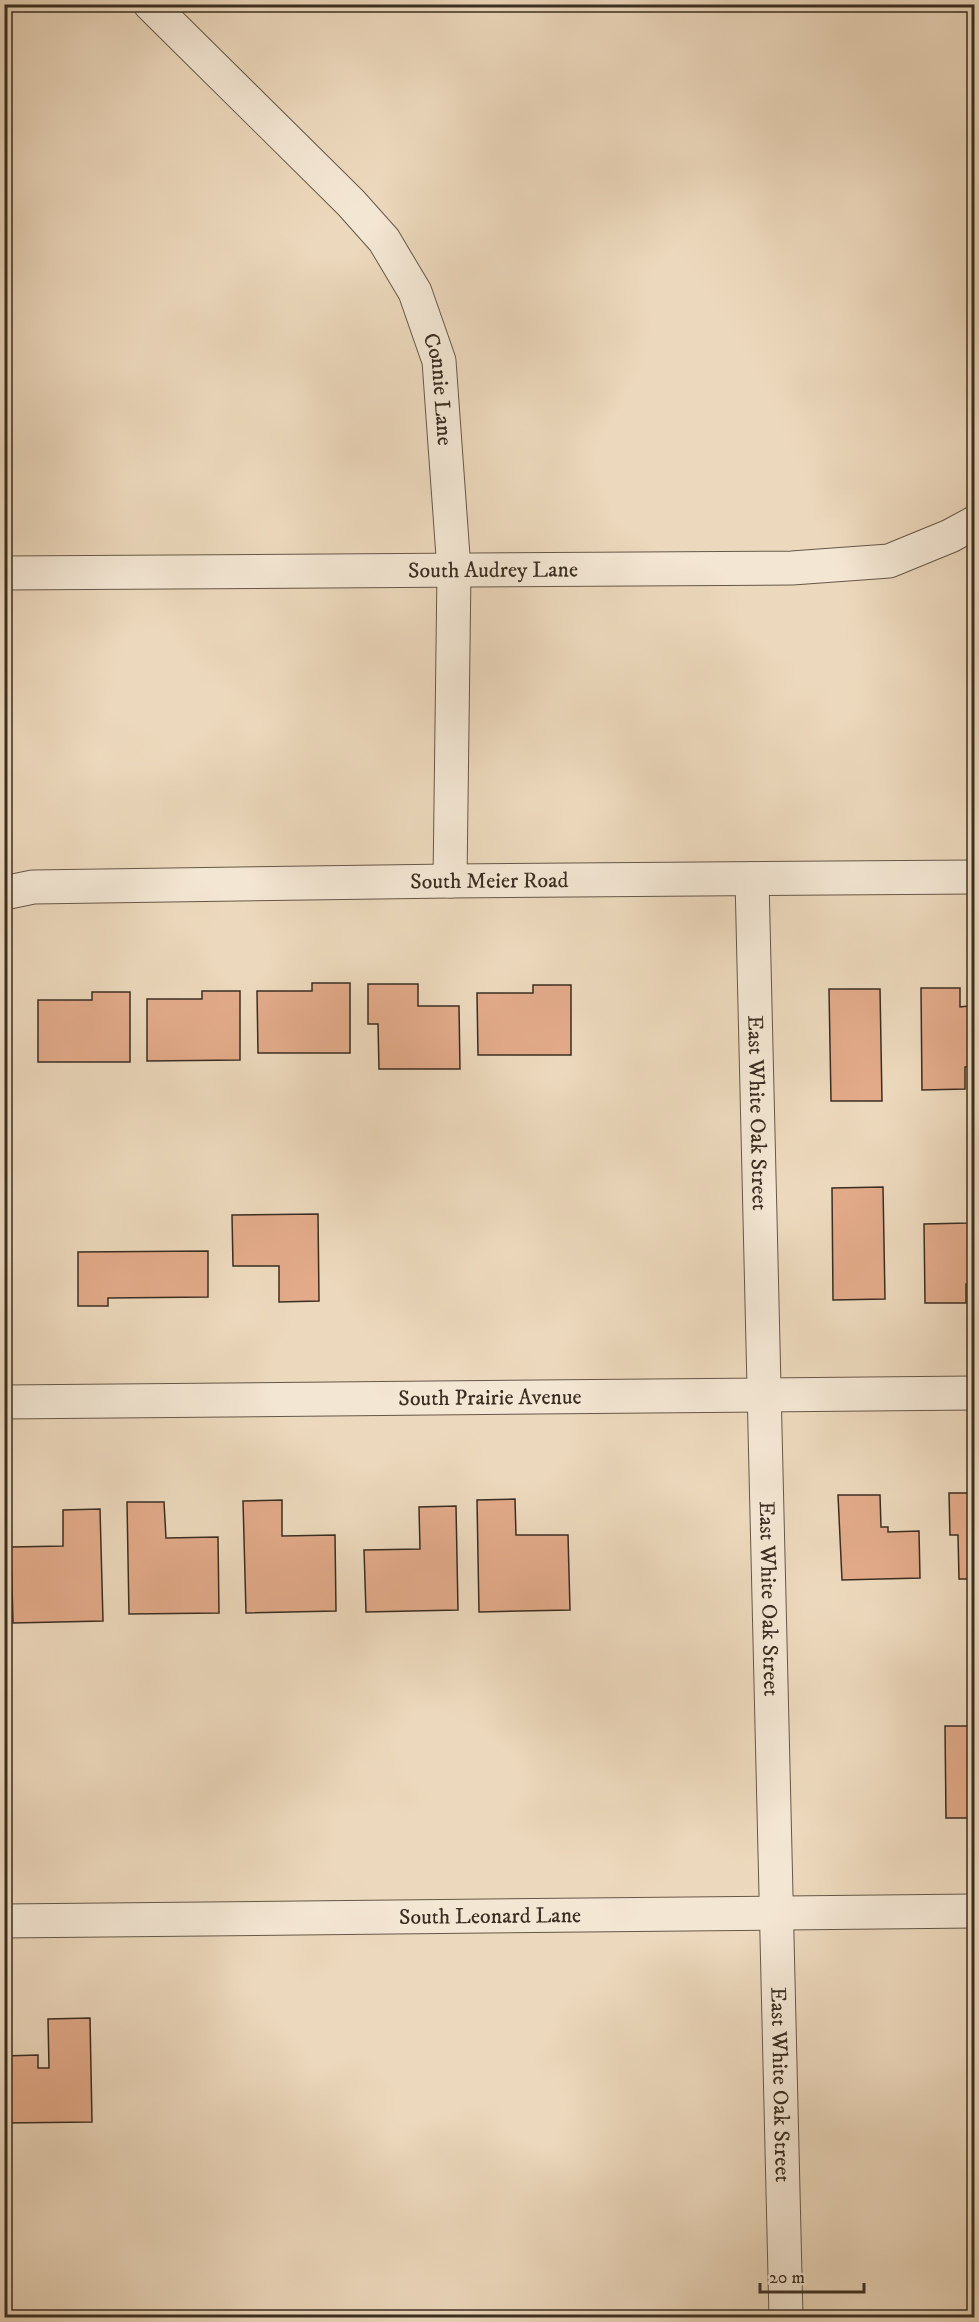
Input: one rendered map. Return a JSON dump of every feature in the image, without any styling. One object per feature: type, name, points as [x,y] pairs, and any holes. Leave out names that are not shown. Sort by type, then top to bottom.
[{"type":"street","name":"Connie Lane","points":[[150,4],[351,203],[384,240],[415,292],[439,361],[454,570],[450,881]]},
{"type":"street","name":"South Audrey Lane","points":[[4,573],[792,568],[889,561],[951,536],[975,523]]},
{"type":"street","name":"South Meier Road","points":[[4,893],[33,887],[975,877]]},
{"type":"street","name":"East White Oak Street","points":[[752,879],[786,2318]]},
{"type":"street","name":"South Prairie Avenue","points":[[4,1402],[975,1393]]},
{"type":"street","name":"South Leonard Lane","points":[[4,1921],[975,1911]]},
{"type":"building","points":[[312,983],[350,983],[350,1053],[258,1053],[257,991],[312,991]]},
{"type":"building","points":[[368,984],[418,984],[418,1006],[459,1006],[460,1069],[379,1069],[378,1024],[368,1024]]},
{"type":"building","points":[[533,985],[571,985],[571,1055],[478,1055],[477,993],[533,993]]},
{"type":"building","points":[[974,987],[974,1067],[965,1067],[965,1089],[922,1090],[921,988],[960,988],[960,1007],[968,1006],[968,988]]},
{"type":"building","points":[[829,989],[880,989],[882,1101],[831,1101]]},
{"type":"building","points":[[202,991],[240,991],[240,1060],[147,1061],[147,999],[202,999]]},
{"type":"building","points":[[92,992],[130,992],[130,1062],[38,1062],[38,1000],[92,1000]]},
{"type":"building","points":[[883,1187],[885,1299],[833,1300],[832,1188]]},
{"type":"building","points":[[969,1201],[974,1201],[974,1303],[973,1284],[966,1284],[966,1303],[925,1303],[924,1224],[969,1223]]},
{"type":"building","points":[[318,1214],[319,1301],[279,1302],[279,1266],[233,1266],[232,1215]]},
{"type":"building","points":[[208,1251],[208,1297],[108,1298],[108,1306],[78,1306],[78,1252]]},
{"type":"building","points":[[949,1493],[974,1493],[974,1579],[959,1579],[958,1535],[950,1535]]},
{"type":"building","points":[[838,1495],[880,1495],[881,1527],[888,1527],[888,1532],[919,1531],[920,1578],[842,1580]]},
{"type":"building","points":[[515,1499],[516,1535],[568,1535],[570,1610],[479,1612],[477,1500]]},
{"type":"building","points":[[282,1500],[282,1536],[335,1535],[336,1611],[246,1613],[243,1501]]},
{"type":"building","points":[[127,1502],[164,1502],[166,1538],[218,1537],[219,1613],[129,1614]]},
{"type":"building","points":[[456,1506],[458,1610],[366,1612],[364,1550],[420,1549],[419,1507]]},
{"type":"building","points":[[100,1509],[103,1621],[13,1623],[11,1547],[63,1546],[63,1510]]},
{"type":"building","points":[[945,1726],[974,1726],[974,1818],[946,1818]]},
{"type":"building","points":[[90,2018],[92,2122],[4,2123],[4,2056],[38,2055],[38,2068],[49,2068],[48,2019]]}]
